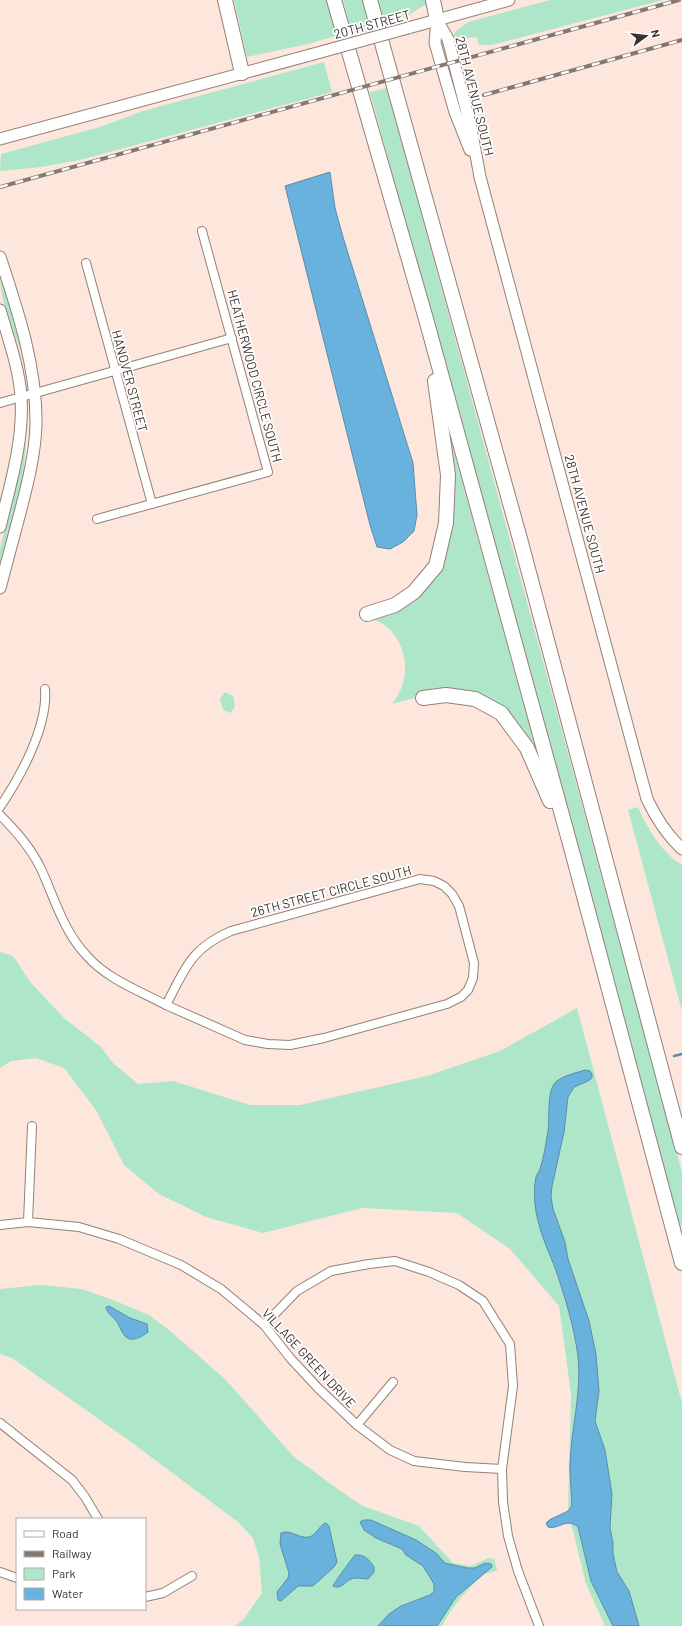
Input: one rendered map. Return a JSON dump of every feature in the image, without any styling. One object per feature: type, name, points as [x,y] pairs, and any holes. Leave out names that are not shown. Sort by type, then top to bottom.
[{"type":"highway","points":[[225,0],[242,73]]},
{"type":"highway","points":[[334,0],[426,319],[573,855],[682,1263]]},
{"type":"highway","points":[[370,0],[520,539],[682,1147]]},
{"type":"highway","points":[[433,0],[437,20]]},
{"type":"highway","points":[[367,614],[395,605],[414,592],[436,566],[446,523],[448,475],[426,319]]},
{"type":"highway","points":[[423,698],[446,696],[476,699],[502,713],[527,748],[573,855]]},
{"type":"street","name":"20TH STREET","points":[[0,140],[437,20],[489,3],[509,0]]},
{"type":"street","name":"28TH AVENUE SOUTH","points":[[437,20],[448,38],[471,128],[480,177],[647,799],[663,828],[682,849]]},
{"type":"street","points":[[0,135],[14,136]]},
{"type":"street","points":[[0,148],[14,136]]},
{"type":"street","name":"HEATHERWOOD CIRCLE SOUTH","points":[[97,519],[268,472],[202,231]]},
{"type":"street","points":[[0,257],[25,342],[35,393],[36,426],[30,472],[0,588]]},
{"type":"street","name":"HANOVER STREET","points":[[86,264],[152,504]]},
{"type":"street","points":[[0,310],[17,373],[21,397],[18,454],[0,527]]},
{"type":"street","points":[[0,403],[232,338]]},
{"type":"street","points":[[0,807],[10,793],[38,732],[45,707],[45,689]]},
{"type":"street","name":"26TH STREET CIRCLE SOUTH","points":[[0,815],[30,850],[41,870],[63,921],[74,940],[87,957],[106,974],[166,1006],[245,1040],[268,1044],[290,1045],[305,1043],[448,1004],[461,997],[468,990],[473,978],[474,963],[459,906],[452,894],[444,886],[434,881],[420,879],[231,931],[202,948],[188,963],[166,1006]]},
{"type":"street","points":[[28,1222],[32,1126]]},
{"type":"street","name":"VILLAGE GREEN DRIVE","points":[[0,1224],[28,1222],[79,1227],[119,1239],[181,1265],[221,1289],[264,1325],[291,1359],[318,1388],[357,1425],[390,1450],[414,1461],[465,1467],[502,1469]]},
{"type":"street","points":[[264,1325],[297,1291],[331,1272],[369,1264],[395,1261],[429,1272],[460,1285],[483,1301],[510,1344],[512,1386],[502,1469],[504,1502],[508,1536],[518,1571],[539,1626]]},
{"type":"street","name":"VILLAGE GREEN DRIVE","points":[[357,1425],[393,1382]]},
{"type":"street","points":[[0,1423],[72,1480],[85,1497],[97,1518]]},
{"type":"street","points":[[0,1572],[16,1578]]},
{"type":"street","points":[[146,1597],[163,1593],[192,1576]]},
{"type":"green space","points":[[234,0],[329,0],[339,35],[308,44],[247,57]]},
{"type":"green space","points":[[343,0],[365,0],[372,25],[351,31]]},
{"type":"green space","points":[[378,0],[428,0],[427,6],[423,6],[407,16],[384,22]]},
{"type":"green space","points":[[550,0],[663,0],[492,45],[479,45],[477,38],[467,38],[460,41],[454,41],[453,36],[456,31],[468,22]]},
{"type":"green space","points":[[324,62],[332,92],[80,160],[41,167],[0,171],[1,154],[100,127],[143,111]]},
{"type":"green space","points":[[387,88],[682,1172],[682,1227],[677,1219],[370,92]]},
{"type":"green space","points":[[0,272],[23,353],[14,333],[4,303],[0,283]]},
{"type":"green space","points":[[449,434],[537,756],[523,730],[513,717],[496,705],[432,693],[392,704],[403,684],[405,662],[403,651],[392,632],[378,621],[368,618],[380,615],[445,557],[451,534],[454,511],[454,481]]},
{"type":"green space","points":[[26,439],[23,482],[0,571],[0,548],[19,474]]},
{"type":"green space","points":[[225,692],[233,696],[235,706],[231,713],[223,710],[220,699]]},
{"type":"green space","points":[[638,807],[646,824],[661,847],[674,860],[682,865],[682,1011],[628,810]]},
{"type":"green space","points":[[0,952],[13,956],[31,983],[64,1018],[100,1046],[114,1064],[138,1084],[173,1081],[250,1105],[300,1105],[427,1076],[500,1051],[577,1008],[682,1403],[682,1626],[605,1626],[586,1584],[568,1511],[571,1394],[559,1306],[510,1249],[457,1213],[362,1208],[263,1233],[206,1217],[159,1194],[124,1165],[96,1110],[64,1068],[36,1058],[11,1061],[0,1068]]},
{"type":"green space","points":[[41,1285],[82,1289],[149,1315],[169,1330],[225,1379],[293,1456],[339,1490],[363,1506],[419,1526],[453,1563],[471,1566],[488,1558],[494,1559],[497,1570],[486,1573],[471,1587],[455,1605],[442,1626],[235,1626],[243,1620],[262,1593],[259,1557],[253,1538],[238,1522],[127,1439],[12,1358],[0,1354],[0,1289]]},
{"type":"water","points":[[330,172],[335,208],[343,237],[413,463],[417,515],[414,531],[403,542],[390,549],[377,547],[370,525],[285,186]]},
{"type":"water","points":[[585,1070],[590,1071],[592,1078],[574,1087],[568,1097],[564,1132],[551,1197],[553,1209],[565,1242],[568,1259],[589,1321],[596,1354],[599,1391],[595,1421],[605,1450],[612,1494],[610,1528],[613,1543],[613,1554],[617,1572],[629,1591],[639,1626],[613,1626],[591,1581],[578,1527],[574,1524],[566,1523],[556,1527],[548,1527],[546,1523],[567,1511],[571,1507],[570,1464],[579,1383],[579,1370],[574,1333],[568,1310],[558,1276],[542,1235],[536,1212],[535,1187],[536,1177],[543,1160],[545,1150],[551,1090],[557,1081],[563,1077]]},
{"type":"water","points":[[109,1306],[130,1318],[147,1324],[148,1332],[143,1336],[133,1339],[127,1338],[122,1333],[117,1322],[108,1311],[106,1307]]},
{"type":"water","points":[[364,1520],[371,1520],[416,1540],[436,1553],[445,1563],[467,1568],[475,1568],[485,1563],[491,1564],[492,1567],[456,1597],[437,1626],[378,1626],[389,1614],[401,1606],[430,1595],[434,1591],[434,1584],[423,1566],[406,1555],[402,1549],[376,1538],[364,1530],[360,1522]]},
{"type":"water","points":[[326,1523],[329,1526],[337,1562],[334,1567],[313,1586],[298,1586],[281,1601],[278,1600],[277,1592],[288,1578],[289,1573],[280,1544],[281,1533],[288,1532],[302,1537],[309,1537]]},
{"type":"water","points":[[355,1555],[361,1555],[369,1560],[374,1567],[374,1572],[368,1579],[353,1578],[338,1587],[333,1586],[340,1575]]},
{"type":"waterway","points":[[674,1056],[682,1054]]},
{"type":"railway","points":[[0,187],[679,0]]},
{"type":"railway","points":[[484,95],[682,40]]}]
